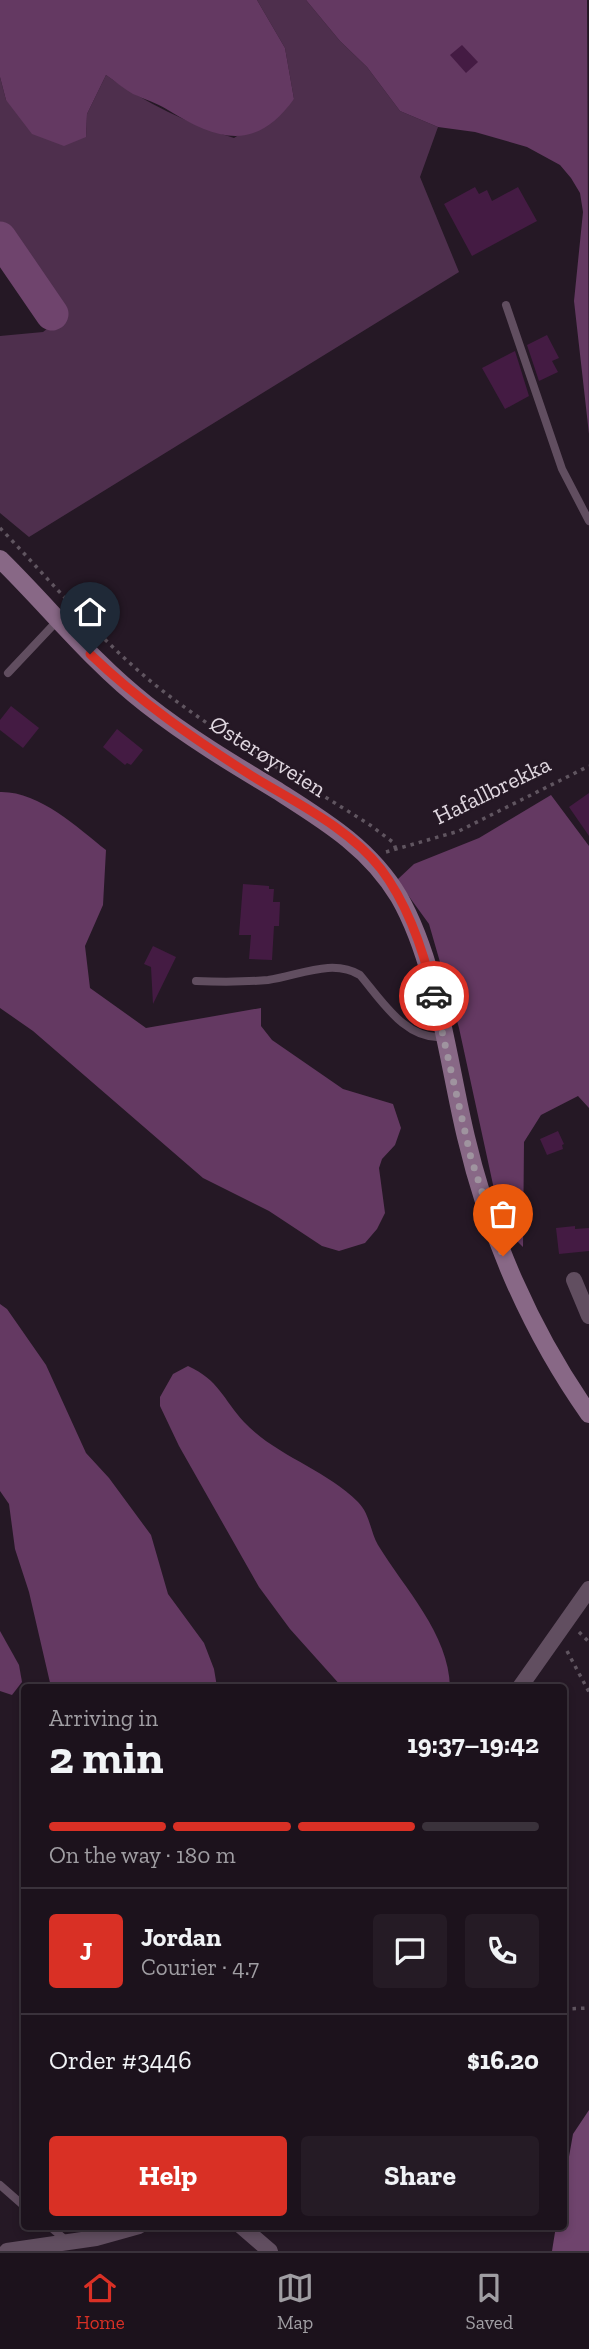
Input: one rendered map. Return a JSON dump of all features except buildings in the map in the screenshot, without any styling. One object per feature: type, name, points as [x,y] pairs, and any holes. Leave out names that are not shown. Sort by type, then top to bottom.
[{"type":"main road","name":"Østerøyveien","points":[[0,559],[103,667],[146,705],[331,825],[373,860],[401,900],[424,958],[477,1178],[503,1256],[548,1348],[589,1414]]},
{"type":"street","points":[[574,1280],[589,1317]]},
{"type":"street","points":[[522,1684],[589,1589]]},
{"type":"street","points":[[8,2251],[96,2238],[125,2230]]},
{"type":"street","points":[[246,2230],[270,2251]]},
{"type":"lane","points":[[506,305],[562,469],[589,521]]},
{"type":"lane","points":[[8,673],[58,620]]},
{"type":"lane","points":[[196,981],[257,981],[316,970],[352,970],[360,975],[410,1028],[431,1038],[444,1037]]},
{"type":"lane","points":[[0,2185],[21,2203]]},
{"type":"lane","points":[[54,2230],[67,2241]]},
{"type":"path","points":[[0,528],[94,628],[158,687],[212,726],[370,825],[394,843],[396,850]]},
{"type":"path","name":"Hafallbrekka","points":[[373,860],[380,853],[472,825],[589,766]]},
{"type":"path","points":[[558,1633],[589,1692]]},
{"type":"path","points":[[567,2009],[589,2008]]},
{"type":"shaded area","points":[[0,0],[257,0],[285,48],[294,99],[265,128],[235,136],[219,134],[203,129],[133,94],[106,75],[87,114],[86,137],[64,146],[32,134],[6,100],[0,77]]},
{"type":"shaded area","points":[[257,0],[306,0],[340,41],[367,67],[400,111],[438,127],[420,177],[459,272],[29,537],[0,513],[0,336],[43,332],[52,325],[10,245],[0,251],[0,77],[6,100],[86,137],[87,114],[106,75],[168,112],[234,138],[294,99],[285,48]]},
{"type":"shaded area","points":[[306,0],[587,0],[589,434],[574,301],[583,212],[580,193],[571,178],[560,165],[527,147],[475,132],[438,127],[400,111],[367,67],[340,41]]},
{"type":"shaded area","points":[[0,792],[15,793],[43,804],[70,821],[106,850],[103,905],[85,946],[90,988],[146,1028],[261,1008],[261,1026],[272,1040],[343,1089],[393,1104],[401,1128],[395,1145],[382,1159],[379,1168],[385,1213],[377,1229],[365,1243],[339,1251],[322,1246],[269,1211],[203,1178],[33,1031],[0,1008]]},
{"type":"shaded area","points":[[551,795],[589,846],[589,1108],[578,1096],[541,1115],[524,1142],[523,1247],[502,1226],[459,1028],[429,924],[397,880],[414,864],[479,838]]},
{"type":"shaded area","points":[[0,1304],[7,1309],[46,1365],[86,1453],[109,1478],[151,1535],[168,1594],[204,1643],[216,1684],[50,1684],[29,1592],[15,1549],[9,1504],[0,1491]]},
{"type":"shaded area","points":[[188,1366],[207,1377],[257,1434],[285,1454],[331,1480],[358,1502],[378,1545],[434,1630],[448,1667],[450,1684],[339,1684],[290,1629],[259,1587],[179,1446],[160,1406],[160,1397],[173,1374]]},
{"type":"shaded area","points":[[0,1631],[19,1665],[22,1682],[12,1695],[0,1691]]},
{"type":"shaded area","points":[[589,2110],[589,2251],[552,2251],[555,2230],[567,2230],[567,2168],[573,2134]]},
{"type":"waterway","points":[[0,238],[52,314]]},
{"type":"way so far","points":[[434,996],[471,1158],[503,1256]]},
{"type":"route","points":[[90,654],[146,705],[331,825],[373,860],[401,900],[424,958],[434,996]]}]
